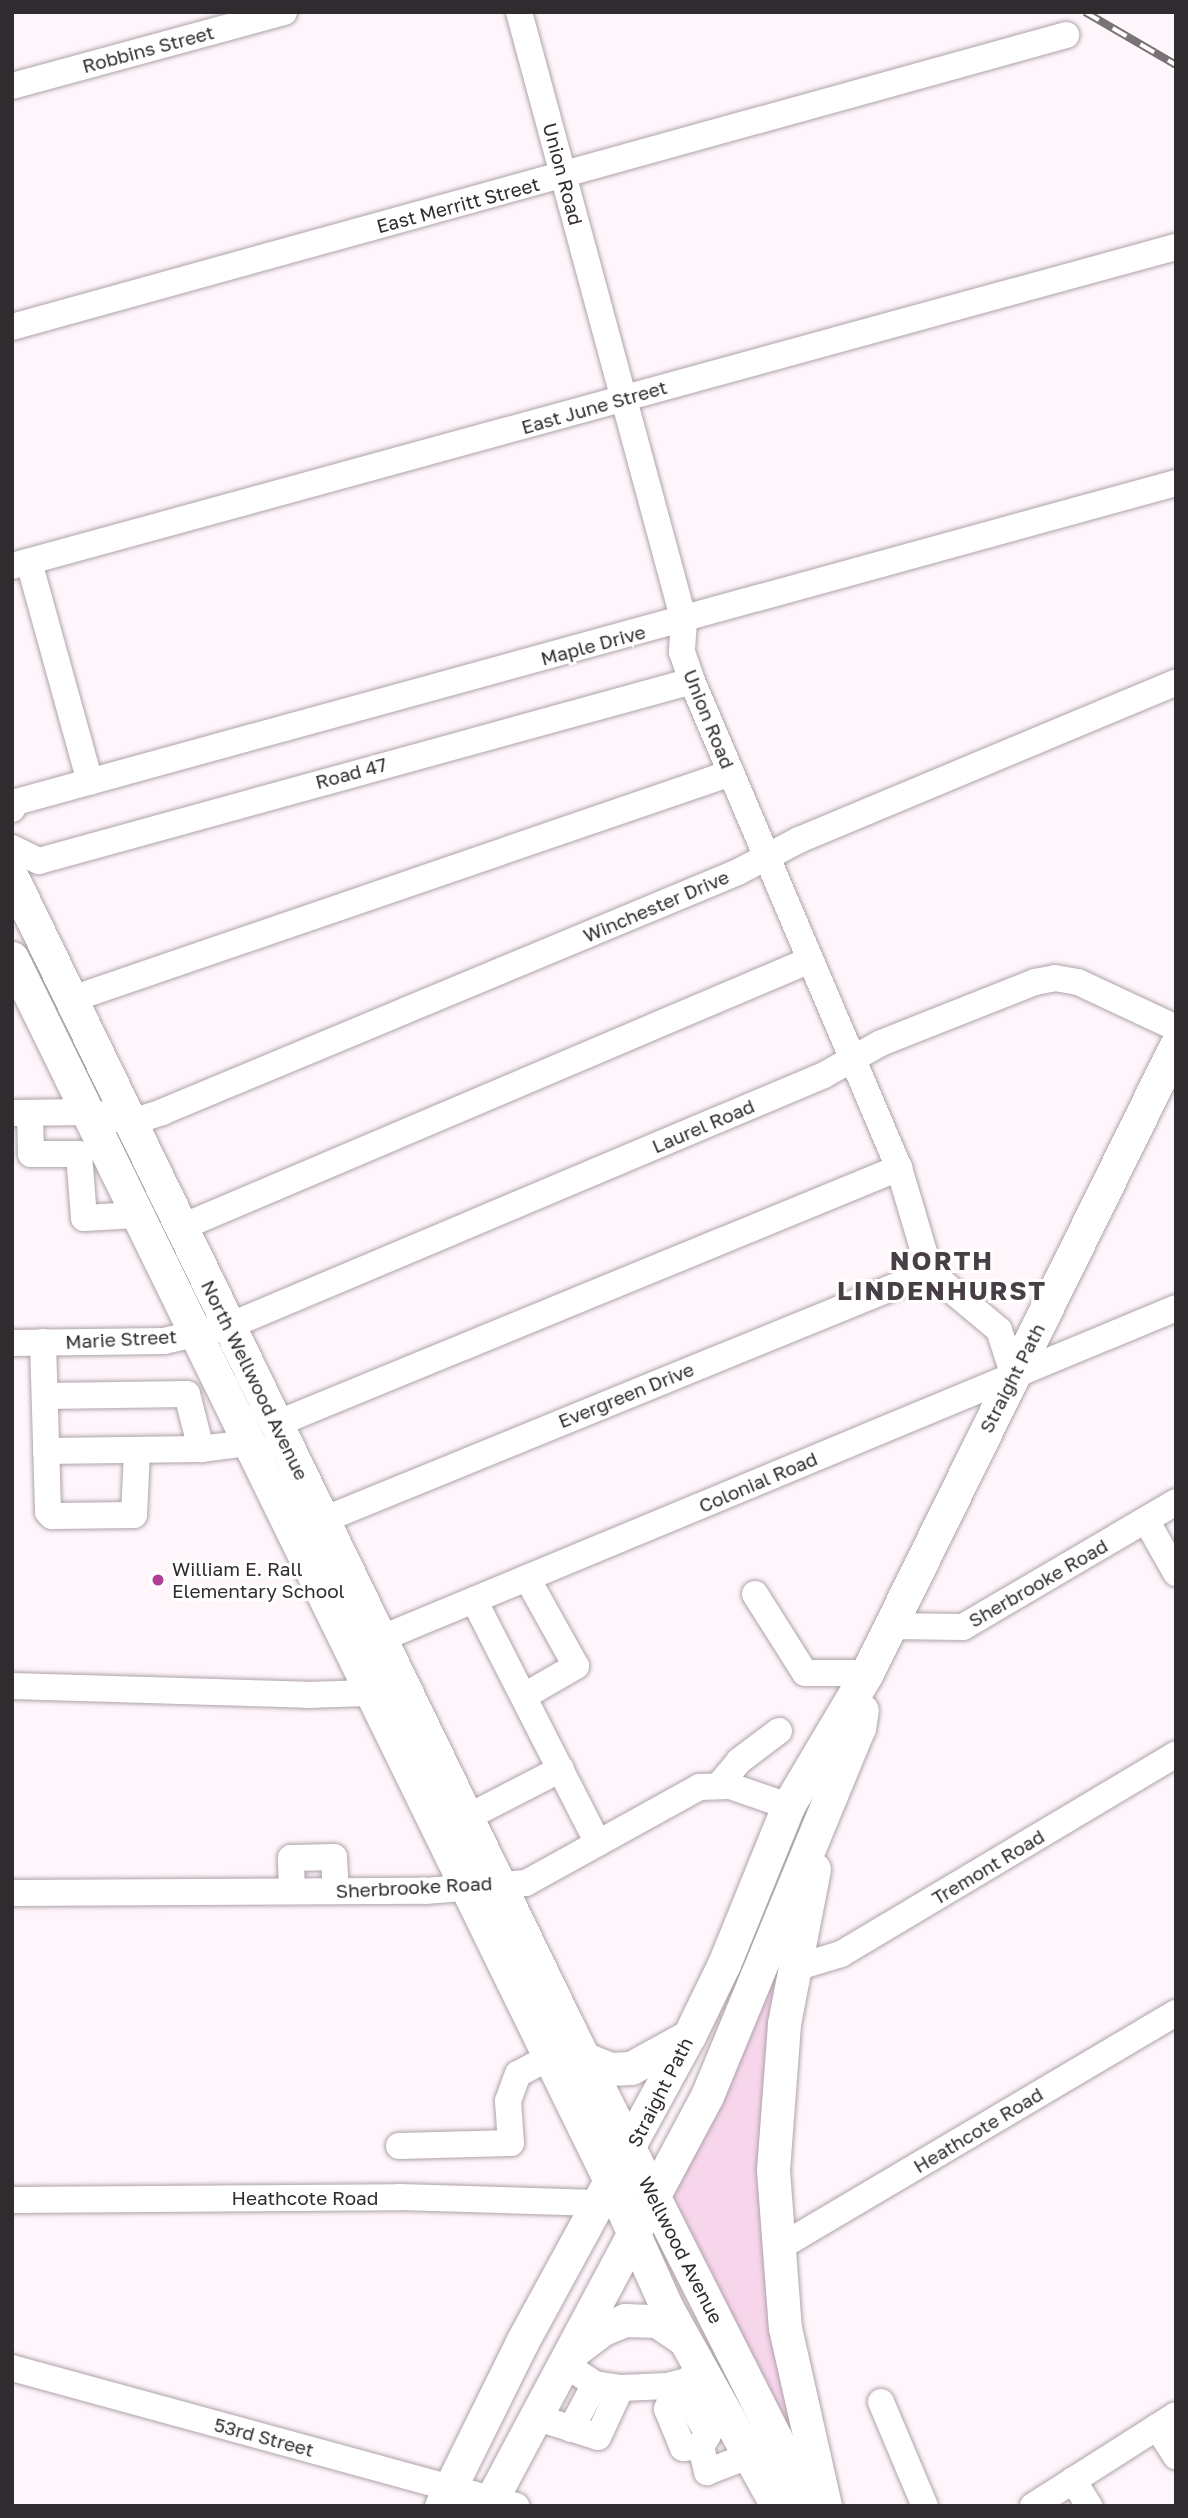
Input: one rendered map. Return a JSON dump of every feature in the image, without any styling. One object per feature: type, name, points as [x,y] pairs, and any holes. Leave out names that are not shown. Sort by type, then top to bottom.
[{"type":"main road","name":"North Wellwood Avenue","points":[[12,877],[499,1883]]},
{"type":"main road","name":"Wellwood Avenue","points":[[12,958],[349,1653],[550,2057],[617,2206],[698,2371],[777,2506]]},
{"type":"main road","name":"Straight Path","points":[[498,2504],[538,2412],[567,2359],[617,2206],[630,2150],[724,1964],[788,1806],[867,1673],[1176,1045]]},
{"type":"main road","name":"Straight Path","points":[[445,2497],[617,2206],[654,2197],[718,2071],[859,1728],[867,1673]]},
{"type":"main road","points":[[824,1810],[795,1968],[776,2098],[773,2170],[785,2328],[825,2506]]},
{"type":"main road","name":"Wellwood Avenue","points":[[499,1883],[583,2058],[775,2437],[805,2506]]},
{"type":"main road","points":[[583,2058],[610,2069],[631,2068],[689,2036]]},
{"type":"main road","points":[[538,2412],[559,2344],[617,2206]]},
{"type":"main road","points":[[567,2359],[603,2329],[625,2320],[657,2321],[682,2338]]},
{"type":"street","name":"Robbins Street","points":[[12,86],[284,12]]},
{"type":"street","name":"Union Road","points":[[519,12],[684,621],[682,652],[899,1168],[930,1272]]},
{"type":"street","name":"East Merritt Street","points":[[12,327],[1066,35]]},
{"type":"street","name":"East June Street","points":[[20,564],[1176,247]]},
{"type":"street","name":"Maple Drive","points":[[12,809],[16,802],[684,621],[1176,482]]},
{"type":"street","points":[[20,564],[90,782]]},
{"type":"street","name":"Road 47","points":[[12,848],[39,860],[692,681]]},
{"type":"street","name":"Winchester Drive","points":[[132,1122],[726,877],[766,855],[1176,682]]},
{"type":"street","points":[[72,999],[731,773]]},
{"type":"street","points":[[182,1227],[810,960]]},
{"type":"street","name":"Laurel Road","points":[[229,1326],[853,1061],[881,1043],[1055,978],[1078,982],[1176,1028]]},
{"type":"street","points":[[132,1122],[88,1112],[21,1113],[31,1154],[79,1154],[84,1218],[137,1215]]},
{"type":"street","points":[[276,1424],[899,1168]]},
{"type":"street","points":[[930,1272],[999,1330],[1014,1376]]},
{"type":"street","name":"Evergreen Drive","points":[[323,1520],[930,1272]]},
{"type":"street","name":"Colonial Road","points":[[349,1653],[1014,1376],[1173,1316]]},
{"type":"street","name":"Marie Street","points":[[12,1343],[164,1341],[229,1326]]},
{"type":"street","points":[[43,1342],[48,1512],[52,1516],[134,1515],[137,1451]]},
{"type":"street","points":[[45,1396],[187,1394],[201,1449]]},
{"type":"street","points":[[46,1451],[201,1449],[247,1443]]},
{"type":"street","name":"Sherbrooke Road","points":[[889,1626],[963,1627],[1176,1502]]},
{"type":"street","points":[[1146,1520],[1176,1573]]},
{"type":"street","points":[[526,1695],[576,1666],[527,1578]]},
{"type":"street","points":[[755,1594],[805,1673],[867,1673]]},
{"type":"street","points":[[474,1600],[526,1695],[598,1843]]},
{"type":"street","points":[[12,1686],[369,1693],[400,1679]]},
{"type":"street","points":[[779,1731],[738,1762],[720,1784],[788,1806]]},
{"type":"street","name":"Tremont Road","points":[[795,1968],[841,1954],[1176,1754]]},
{"type":"street","points":[[466,1818],[561,1769]]},
{"type":"street","name":"Sherbrooke Road","points":[[12,1893],[336,1891],[526,1883],[699,1787],[720,1784]]},
{"type":"street","name":"Heathcote Road","points":[[780,2247],[1176,2012]]},
{"type":"street","points":[[399,2146],[511,2143],[508,2101],[518,2074],[550,2057]]},
{"type":"street","name":"Heathcote Road","points":[[12,2200],[400,2197],[617,2206]]},
{"type":"street","points":[[567,2359],[608,2386],[670,2392],[698,2371]]},
{"type":"street","name":"53rd Street","points":[[12,2368],[445,2497],[498,2504]]},
{"type":"street","points":[[572,2429],[608,2386]]},
{"type":"street","points":[[538,2412],[572,2429],[598,2437],[608,2386]]},
{"type":"street","points":[[670,2392],[667,2409],[683,2448],[701,2446],[707,2472],[748,2456]]},
{"type":"street","points":[[881,2402],[925,2506]]},
{"type":"street","points":[[1033,2506],[1166,2421],[1176,2456]]},
{"type":"street","points":[[1073,2480],[1089,2506]]},
{"type":"shaded area","points":[[802,1883],[768,2086],[811,2488],[665,2195]]},
{"type":"railway","points":[[1085,12],[1176,65]]},
{"type":"place","name":"William E. Rall Elementary School","points":[[158,1580]]},
{"type":"district","name":"NORTH LINDENHURST","points":[[942,1276]]}]
